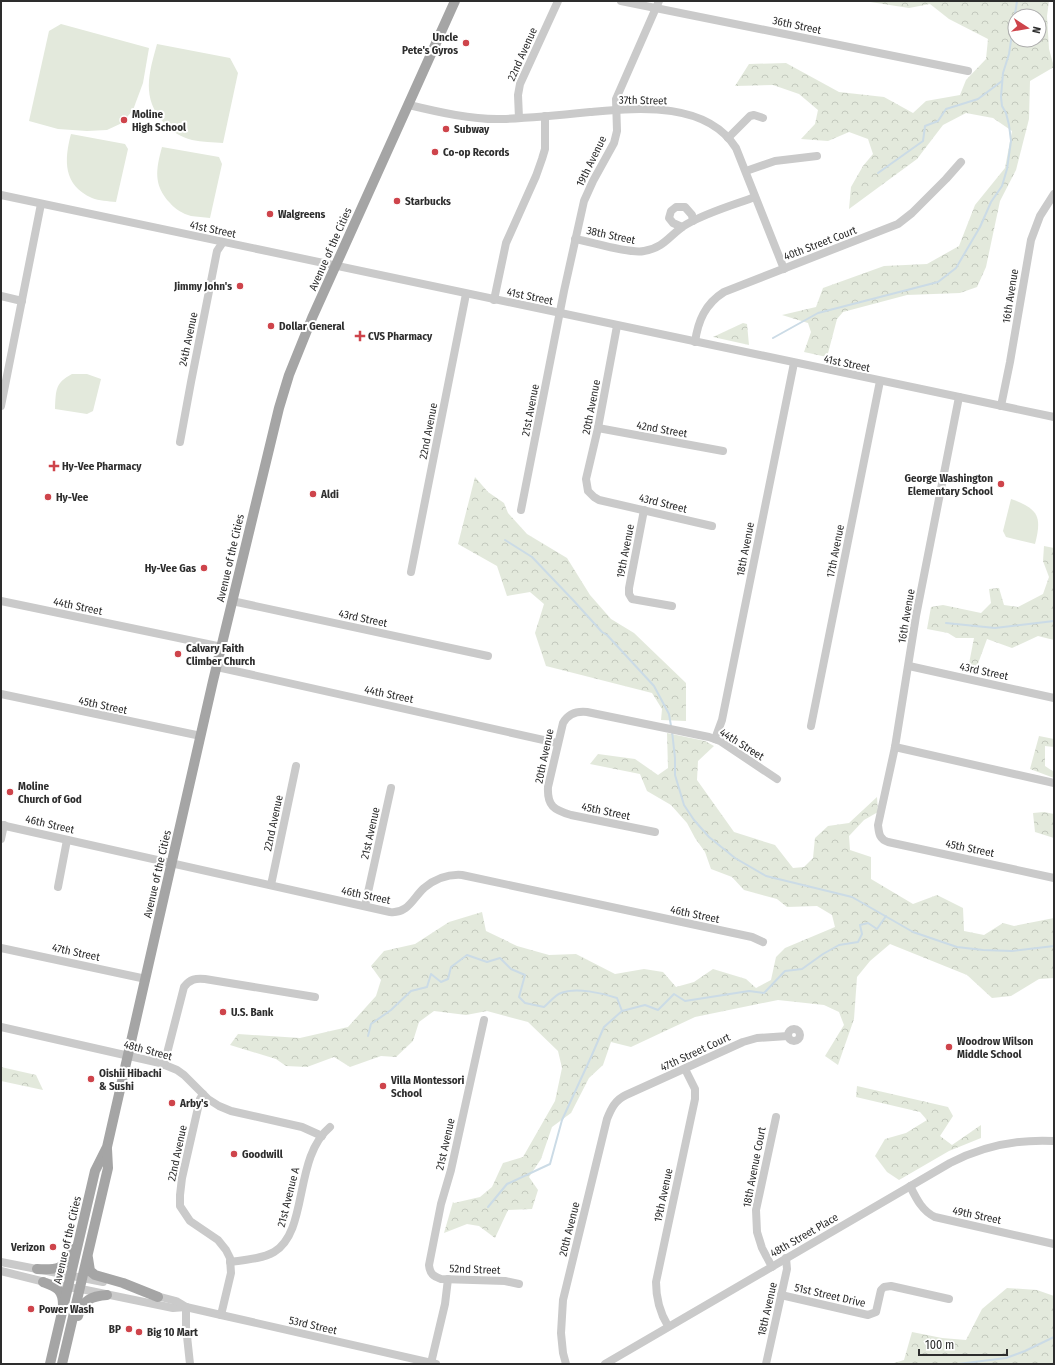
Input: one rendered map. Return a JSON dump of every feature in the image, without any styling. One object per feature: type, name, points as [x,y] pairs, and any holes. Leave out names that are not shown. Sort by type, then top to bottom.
[{"type":"main road","name":"Avenue of the Cities","points":[[50,1364],[95,1171],[107,1147],[232,601],[279,408],[298,351],[455,1]]},
{"type":"main road","name":"Avenue of the Cities","points":[[63,1364],[108,1168],[107,1147]]},
{"type":"main road","points":[[37,1269],[51,1270],[59,1268],[68,1260],[81,1209],[95,1171]]},
{"type":"main road","points":[[88,1250],[88,1264],[90,1271],[95,1275],[123,1283],[158,1297]]},
{"type":"main road","points":[[43,1282],[59,1290],[63,1298],[62,1312]]},
{"type":"main road","points":[[63,1364],[69,1354],[81,1308],[89,1299],[95,1296],[107,1295]]},
{"type":"street","name":"22nd Avenue","points":[[519,118],[518,95],[520,84],[558,1]]},
{"type":"street","name":"36th Street","points":[[621,1],[657,4],[968,71]]},
{"type":"street","name":"19th Avenue","points":[[560,314],[584,202],[593,181],[614,143],[617,131],[615,103],[618,92],[657,4]]},
{"type":"street","name":"37th Street","points":[[409,105],[478,118],[501,119],[616,110],[652,109],[679,113],[705,121],[714,125],[736,148],[784,269]]},
{"type":"street","points":[[728,138],[750,116],[754,115],[763,118]]},
{"type":"street","points":[[494,300],[506,243],[542,159],[545,146],[545,116]]},
{"type":"street","points":[[746,171],[775,161],[817,156]]},
{"type":"street","name":"40th Street Court","points":[[695,342],[702,314],[718,295],[898,224],[912,213],[946,180],[961,162]]},
{"type":"street","name":"16th Avenue","points":[[1001,406],[1031,240],[1040,216],[1054,194]]},
{"type":"street","name":"41st Street","points":[[1,195],[1054,417]]},
{"type":"street","name":"38th Street","points":[[576,239],[634,251],[645,251],[665,243],[682,227],[693,221],[755,197]]},
{"type":"street","points":[[1,406],[41,204]]},
{"type":"street","points":[[682,227],[673,223],[669,218],[671,211],[676,207],[685,207],[692,215],[693,221]]},
{"type":"street","name":"24th Avenue","points":[[180,442],[217,251],[223,242]]},
{"type":"street","name":"22nd Avenue","points":[[411,572],[466,294]]},
{"type":"street","points":[[1,296],[22,301]]},
{"type":"street","name":"21st Avenue","points":[[521,510],[560,314]]},
{"type":"street","name":"20th Avenue","points":[[588,491],[586,479],[598,428],[617,326]]},
{"type":"street","name":"18th Avenue","points":[[715,739],[722,720],[794,363]]},
{"type":"street","name":"17th Avenue","points":[[811,726],[880,381]]},
{"type":"street","name":"16th Avenue","points":[[881,838],[878,825],[895,747],[916,616],[959,397]]},
{"type":"street","name":"42nd Street","points":[[598,428],[723,451]]},
{"type":"street","name":"43rd Street","points":[[588,491],[600,500],[712,526]]},
{"type":"street","name":"19th Avenue","points":[[644,510],[629,588],[630,597],[632,599],[672,606]]},
{"type":"street","name":"44th Street","points":[[1,601],[222,647]]},
{"type":"street","name":"43rd Street","points":[[232,601],[488,656]]},
{"type":"street","name":"43rd Street","points":[[909,666],[1054,698]]},
{"type":"street","name":"44th Street","points":[[217,667],[557,743]]},
{"type":"street","name":"45th Street","points":[[1,694],[201,736]]},
{"type":"street","name":"44th Street","points":[[575,713],[587,712],[715,739],[777,779]]},
{"type":"street","name":"20th Avenue","points":[[554,808],[549,801],[548,787],[557,743],[565,720],[575,713]]},
{"type":"street","points":[[895,747],[1054,783]]},
{"type":"street","name":"22nd Avenue","points":[[271,885],[296,766]]},
{"type":"street","name":"21st Avenue","points":[[365,906],[391,788]]},
{"type":"street","name":"45th Street","points":[[554,808],[562,813],[655,832]]},
{"type":"street","points":[[1,839],[2,825]]},
{"type":"street","name":"46th Street","points":[[2,825],[390,912],[399,912],[407,908],[431,883],[443,877],[462,875],[752,937],[762,942]]},
{"type":"street","name":"45th Street","points":[[881,838],[884,841],[895,844],[1054,878]]},
{"type":"street","points":[[58,887],[67,840]]},
{"type":"street","name":"47th Street","points":[[1,948],[146,979]]},
{"type":"street","points":[[164,1065],[184,987],[194,978],[205,978],[315,997]]},
{"type":"street","name":"21st Avenue","points":[[431,1273],[429,1259],[462,1123],[484,1020]]},
{"type":"street","name":"48th Street","points":[[1,1027],[164,1065],[177,1070],[214,1103],[231,1111],[302,1127],[322,1136]]},
{"type":"street","name":"47th Street Court","points":[[616,1102],[626,1095],[742,1042],[756,1038],[788,1036]]},
{"type":"street","name":"19th Avenue","points":[[668,1326],[661,1312],[657,1298],[656,1282],[695,1099],[695,1090],[685,1069]]},
{"type":"street","name":"22nd Avenue","points":[[203,1094],[200,1099],[182,1178],[180,1206],[190,1221],[218,1240],[226,1250],[230,1262],[231,1273],[221,1315]]},
{"type":"street","name":"20th Avenue","points":[[566,1364],[561,1333],[563,1300],[607,1119],[616,1102]]},
{"type":"street","name":"18th Avenue Court","points":[[772,1266],[762,1248],[757,1232],[756,1210],[776,1117]]},
{"type":"street","name":"21st Avenue A","points":[[230,1262],[270,1254],[284,1244],[293,1228],[308,1164],[314,1149],[330,1127]]},
{"type":"street","name":"48th Street Place","points":[[604,1364],[966,1155],[989,1147],[1021,1141],[1054,1141]]},
{"type":"street","name":"49th Street","points":[[910,1186],[922,1207],[929,1215],[1054,1244]]},
{"type":"street","name":"18th Avenue","points":[[766,1364],[787,1268],[786,1258]]},
{"type":"street","name":"53rd Street","points":[[1,1262],[82,1278],[176,1301],[186,1308]]},
{"type":"street","name":"53rd Street","points":[[1,1271],[43,1282],[107,1295],[174,1308],[186,1308],[221,1315],[433,1363]]},
{"type":"street","name":"52nd Street","points":[[431,1273],[436,1277],[448,1279],[490,1280],[519,1284]]},
{"type":"street","points":[[433,1363],[445,1304],[448,1279]]},
{"type":"street","name":"51st Street Drive","points":[[781,1295],[868,1315],[876,1312],[881,1290],[884,1287],[891,1286],[949,1299]]},
{"type":"street","points":[[186,1308],[186,1327],[190,1364]]},
{"type":"green space","points":[[864,1],[1049,1],[1047,16],[1049,49],[1054,67],[1030,81],[1029,119],[1016,170],[1000,201],[986,267],[977,287],[960,293],[907,295],[843,312],[837,319],[827,357],[804,352],[811,332],[808,323],[782,315],[816,307],[823,288],[884,266],[927,264],[959,246],[975,205],[1005,168],[1012,131],[993,118],[966,113],[943,125],[917,159],[849,209],[851,187],[863,166],[873,154],[868,139],[849,132],[828,141],[801,139],[815,124],[818,110],[799,94],[773,85],[735,86],[749,64],[786,63],[839,92],[884,97],[913,113],[926,101],[960,95],[966,80],[986,59],[988,39],[949,19],[930,4],[909,8]]},
{"type":"green space","points":[[61,24],[149,48],[143,83],[133,110],[122,123],[107,130],[87,131],[58,129],[29,121],[49,31]]},
{"type":"green space","points":[[157,44],[230,58],[238,73],[223,143],[196,141],[184,137],[170,129],[157,114],[152,104],[149,85],[151,65]]},
{"type":"green space","points":[[71,134],[125,144],[128,149],[116,202],[92,198],[82,193],[71,179],[68,171],[67,153]]},
{"type":"green space","points":[[162,147],[219,157],[222,164],[210,218],[185,214],[174,207],[165,196],[158,183],[157,176],[158,162]]},
{"type":"green space","points":[[743,323],[747,324],[749,345],[713,337]]},
{"type":"green space","points":[[72,374],[87,374],[101,379],[93,411],[87,414],[55,409],[56,392],[59,384],[66,377]]},
{"type":"green space","points":[[475,477],[488,492],[504,503],[508,513],[527,534],[567,558],[590,595],[611,619],[634,633],[686,683],[686,721],[661,720],[662,709],[652,693],[546,666],[535,633],[544,604],[530,592],[507,596],[497,566],[458,544]]},
{"type":"green space","points":[[1011,499],[1028,506],[1036,515],[1038,527],[1035,544],[1006,537],[1003,531]]},
{"type":"green space","points":[[1044,546],[1054,548],[1054,640],[1038,636],[1012,648],[987,639],[976,669],[968,669],[974,638],[956,638],[948,633],[927,629],[931,607],[943,605],[981,613],[991,603],[989,589],[999,588],[1004,605],[1018,607],[1043,594],[1049,577],[1043,561]]},
{"type":"green space","points":[[667,733],[705,741],[714,746],[698,761],[697,780],[734,832],[775,845],[793,868],[804,867],[813,858],[815,838],[828,826],[849,823],[877,797],[878,812],[864,820],[849,836],[850,850],[871,857],[871,879],[913,904],[937,895],[963,908],[964,931],[984,935],[1003,923],[1014,926],[1054,918],[1054,978],[1039,979],[1011,996],[992,998],[967,975],[890,944],[870,961],[857,977],[854,1019],[838,1065],[825,1056],[844,1025],[839,1012],[824,1005],[778,1000],[695,1017],[631,1047],[611,1042],[603,1065],[589,1078],[571,1113],[552,1127],[541,1159],[529,1177],[538,1190],[532,1209],[508,1210],[495,1238],[479,1226],[467,1224],[444,1233],[453,1202],[480,1197],[492,1187],[503,1163],[523,1157],[555,1101],[562,1068],[558,1051],[528,1022],[487,1011],[466,1015],[434,1011],[419,1022],[413,1041],[396,1057],[381,1056],[350,1067],[334,1057],[307,1067],[286,1066],[276,1059],[230,1045],[238,1034],[300,1038],[348,1027],[376,996],[381,980],[371,966],[384,951],[415,944],[449,922],[482,912],[486,931],[517,946],[549,955],[576,954],[615,974],[644,969],[663,972],[676,987],[694,982],[713,969],[746,979],[756,988],[771,980],[776,957],[785,948],[835,927],[832,915],[817,906],[787,907],[777,899],[744,890],[732,877],[711,869],[705,852],[687,823],[671,805],[647,791],[640,774],[590,764],[598,754],[635,759],[658,775],[668,768]]},
{"type":"green space","points":[[1039,736],[1054,739],[1054,747],[1045,746],[1045,766],[1054,772],[1054,778],[1030,769]]},
{"type":"green space","points":[[1044,812],[1054,814],[1054,838],[1035,832],[1033,813]]},
{"type":"green space","points":[[1,1067],[36,1075],[43,1090],[1,1081]]},
{"type":"green space","points":[[857,1086],[948,1107],[953,1116],[940,1136],[952,1145],[981,1125],[981,1138],[949,1151],[899,1180],[887,1172],[875,1156],[885,1139],[906,1133],[927,1120],[920,1112],[856,1097]]},
{"type":"green space","points":[[1007,1288],[1037,1290],[1054,1296],[1054,1364],[891,1364],[904,1360],[912,1332],[942,1338],[966,1340],[982,1309]]},
{"type":"waterway","points":[[773,338],[818,313],[938,282],[956,268],[980,227],[991,202],[1002,186],[1007,169],[1011,141],[1009,125],[1006,113],[1002,106],[1001,97],[1003,73],[1009,54],[1017,1]]},
{"type":"waterway","points":[[878,173],[923,141],[925,126],[938,121],[946,109],[978,99],[1002,81]]},
{"type":"waterway","points":[[505,540],[532,557],[654,686],[669,714],[671,726]]},
{"type":"waterway","points":[[946,623],[995,628],[1054,621]]},
{"type":"waterway","points":[[672,731],[675,775],[684,805],[694,820],[709,837],[735,858],[766,876],[852,897],[913,932],[957,947],[1012,951],[1054,946]]},
{"type":"waterway","points":[[488,1207],[507,1184],[550,1164],[562,1120],[604,1027],[622,1011],[645,1005],[658,1010],[674,994],[685,1001],[749,991],[764,993],[785,971],[802,969],[839,945],[858,942],[862,934],[860,925],[868,923],[877,929],[886,916]]},
{"type":"waterway","points":[[368,1036],[371,1024],[391,1010],[411,991],[427,987],[431,974],[441,982],[448,979],[451,967],[467,955],[487,962],[500,958],[511,969],[525,975],[519,997],[525,1003],[544,1007],[554,997],[561,993],[567,991],[581,991],[604,994],[617,998],[622,1011]]},
{"type":"waterway","points":[[958,1364],[1006,1358],[1025,1351],[1054,1337]]},
{"type":"place","name":"Uncle Pete's Gyros","points":[[466,43]]},
{"type":"place","name":"Moline High School","points":[[124,120]]},
{"type":"place","name":"Subway","points":[[446,129]]},
{"type":"place","name":"Co-op Records","points":[[435,152]]},
{"type":"place","name":"Starbucks","points":[[397,201]]},
{"type":"place","name":"Walgreens","points":[[270,214]]},
{"type":"place","name":"Jimmy John's","points":[[240,286]]},
{"type":"place","name":"Dollar General","points":[[271,326]]},
{"type":"place","name":"CVS Pharmacy","points":[[360,336]]},
{"type":"place","name":"Hy-Vee Pharmacy","points":[[54,466]]},
{"type":"place","name":"George Washington Elementary School","points":[[1001,484]]},
{"type":"place","name":"Aldi","points":[[313,494]]},
{"type":"place","name":"Hy-Vee","points":[[48,497]]},
{"type":"place","name":"Hy-Vee Gas","points":[[204,568]]},
{"type":"place","name":"Calvary Faith Climber Church","points":[[178,654]]},
{"type":"place","name":"Moline Church of God","points":[[10,792]]},
{"type":"place","name":"U.S. Bank","points":[[223,1012]]},
{"type":"place","name":"Woodrow Wilson Middle School","points":[[949,1047]]},
{"type":"place","name":"Oishii Hibachi & Sushi","points":[[91,1079]]},
{"type":"place","name":"Villa Montessori School","points":[[383,1086]]},
{"type":"place","name":"Arby's","points":[[172,1103]]},
{"type":"place","name":"Goodwill","points":[[234,1154]]},
{"type":"place","name":"Verizon","points":[[53,1247]]},
{"type":"place","name":"Power Wash","points":[[31,1309]]},
{"type":"place","name":"BP","points":[[129,1329]]},
{"type":"place","name":"Big 10 Mart","points":[[139,1332]]}]
